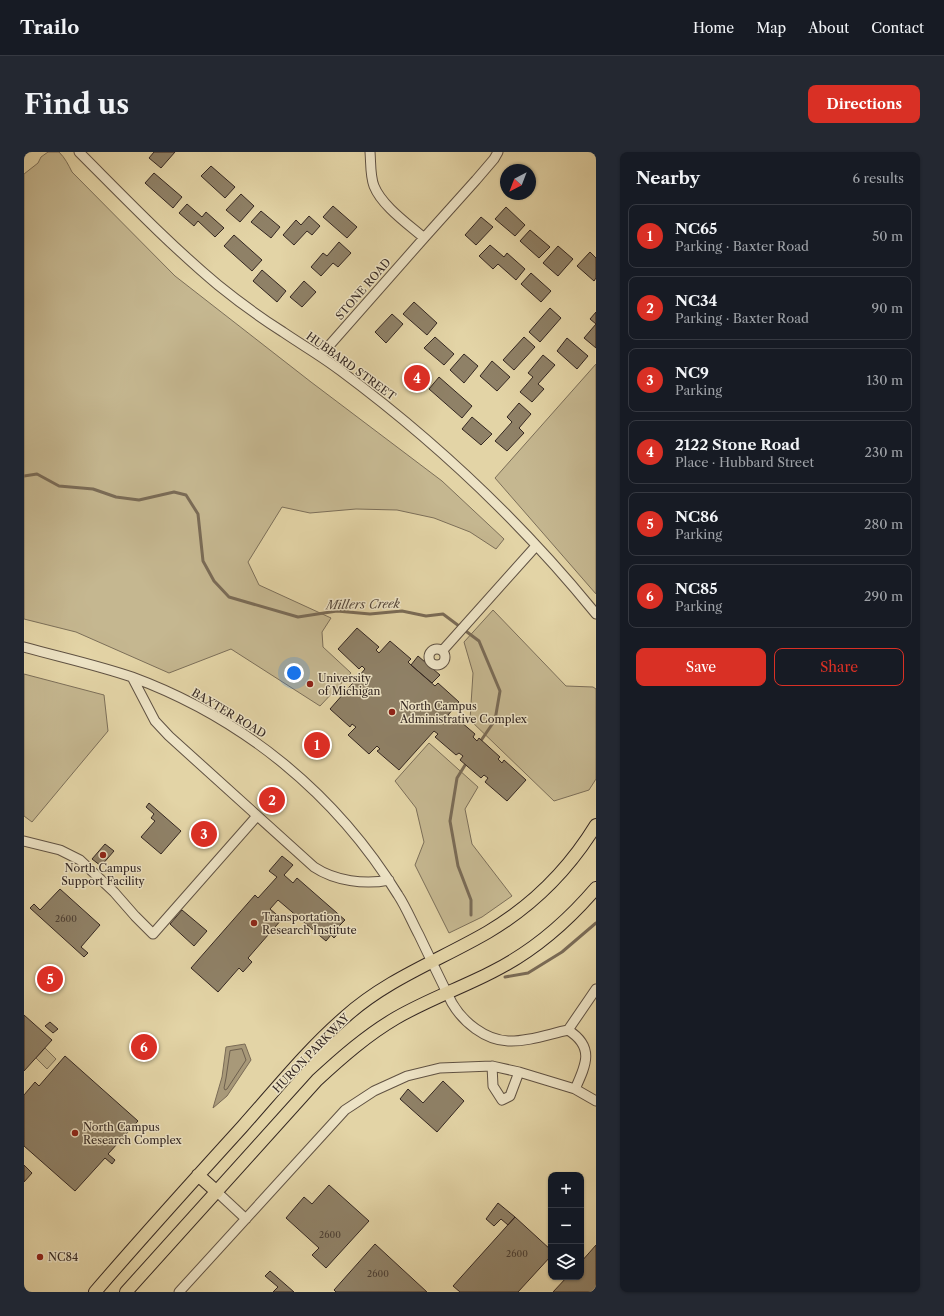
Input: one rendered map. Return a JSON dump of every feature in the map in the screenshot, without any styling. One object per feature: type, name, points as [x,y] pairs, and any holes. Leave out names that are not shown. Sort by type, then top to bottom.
[{"type":"main road","name":"HURON PARKWAY","points":[[95,1292],[303,1059],[346,1016],[383,988],[488,932],[530,902],[565,868],[596,826]]},
{"type":"main road","points":[[126,1292],[317,1080],[351,1049],[396,1018],[494,971],[530,949],[557,927],[596,888]]},
{"type":"main road","points":[[198,1175],[216,1192]]},
{"type":"street","name":"HUBBARD STREET","points":[[79,152],[164,236],[203,272],[262,318],[320,356],[358,384],[419,433],[482,491],[536,546],[596,614]]},
{"type":"street","points":[[370,152],[371,177],[374,187],[384,203],[424,238]]},
{"type":"street","name":"STONE ROAD","points":[[320,356],[476,180],[498,152]]},
{"type":"street","points":[[442,650],[536,546]]},
{"type":"street","name":"BAXTER ROAD","points":[[24,647],[132,677],[178,697],[237,728],[273,754],[312,787],[344,820],[389,880],[405,907],[455,1009],[473,1027],[484,1035],[507,1041],[518,1041],[568,1030]]},
{"type":"street","points":[[132,677],[155,721],[168,736],[314,867],[326,874],[344,879],[372,883],[389,880]]},
{"type":"street","points":[[24,841],[52,847],[69,853],[80,860],[114,892],[153,934],[257,816]]},
{"type":"street","points":[[575,1089],[586,1064],[586,1056],[585,1048],[578,1036],[568,1030],[596,989]]},
{"type":"street","points":[[492,1066],[493,1086],[502,1100],[510,1096],[519,1072]]},
{"type":"street","points":[[179,1292],[345,1110],[374,1091],[407,1076],[440,1068],[492,1066],[519,1072],[575,1089],[596,1101]]},
{"type":"street","points":[[216,1192],[246,1219]]},
{"type":"shaded area","points":[[48,152],[59,152],[65,159],[72,172],[175,276],[311,382],[442,481],[504,539],[496,549],[470,532],[434,518],[397,510],[356,509],[310,513],[282,507],[248,562],[259,585],[331,618],[322,632],[323,647],[351,673],[320,706],[231,649],[169,673],[76,632],[24,619],[24,174],[38,163],[41,157]]},
{"type":"shaded area","points":[[596,364],[596,594],[495,478]]},
{"type":"shaded area","points":[[493,610],[566,686],[593,687],[596,689],[596,779],[589,790],[554,801],[470,720],[473,673],[464,642]]},
{"type":"shaded area","points":[[24,674],[104,695],[108,731],[32,822],[24,816]]},
{"type":"shaded area","points":[[429,743],[478,787],[465,809],[472,844],[512,896],[482,917],[449,933],[415,865],[424,842],[416,808],[395,781]]},
{"type":"shaded area","points":[[45,1048],[56,1059],[47,1069],[36,1058]]},
{"type":"water","points":[[245,1044],[251,1060],[227,1096],[213,1108],[222,1077],[226,1047]]},
{"type":"building","points":[[154,152],[175,152],[161,168],[149,158]]},
{"type":"building","points":[[211,166],[235,187],[225,198],[201,176]]},
{"type":"building","points":[[154,173],[182,197],[173,208],[145,183]]},
{"type":"building","points":[[241,194],[254,206],[240,222],[226,210]]},
{"type":"building","points":[[187,204],[202,217],[206,212],[224,228],[215,237],[198,221],[194,226],[179,213]]},
{"type":"building","points":[[333,206],[357,227],[347,238],[323,217]]},
{"type":"building","points":[[506,207],[525,225],[515,236],[495,219]]},
{"type":"building","points":[[261,211],[280,227],[271,238],[251,222]]},
{"type":"building","points":[[309,216],[320,226],[312,235],[307,231],[294,245],[283,235],[296,220],[301,225]]},
{"type":"building","points":[[481,217],[493,227],[476,245],[465,235]]},
{"type":"building","points":[[530,230],[550,247],[539,258],[520,241]]},
{"type":"building","points":[[234,235],[262,260],[252,271],[224,246]]},
{"type":"building","points":[[339,242],[351,253],[338,267],[333,263],[321,276],[311,267],[323,253],[327,256]]},
{"type":"building","points":[[490,245],[504,257],[507,253],[525,269],[516,280],[498,264],[493,269],[479,256]]},
{"type":"building","points":[[558,246],[573,259],[558,276],[543,263]]},
{"type":"building","points":[[590,252],[596,258],[596,278],[594,281],[577,266]]},
{"type":"building","points":[[262,270],[286,291],[277,302],[253,281]]},
{"type":"building","points":[[531,273],[551,291],[541,302],[521,284]]},
{"type":"building","points":[[304,281],[316,292],[302,307],[290,297]]},
{"type":"building","points":[[414,302],[437,323],[427,335],[403,314]]},
{"type":"building","points":[[550,308],[561,318],[540,342],[529,332]]},
{"type":"building","points":[[596,312],[596,324],[590,319]]},
{"type":"building","points":[[392,314],[403,324],[386,343],[375,332]]},
{"type":"building","points":[[596,324],[596,348],[584,338]]},
{"type":"building","points":[[435,337],[454,354],[444,365],[424,348]]},
{"type":"building","points":[[524,337],[535,347],[514,370],[503,360]]},
{"type":"building","points":[[567,338],[588,356],[577,369],[557,351]]},
{"type":"building","points":[[464,354],[478,366],[464,383],[450,370]]},
{"type":"building","points":[[543,355],[555,365],[538,384],[544,389],[532,402],[520,392],[533,377],[528,373]]},
{"type":"building","points":[[492,361],[510,377],[497,391],[480,376]]},
{"type":"building","points":[[420,370],[424,374],[414,386],[409,382]]},
{"type":"building","points":[[424,374],[429,378],[418,390],[414,386]]},
{"type":"building","points":[[439,377],[472,406],[462,418],[429,389]]},
{"type":"building","points":[[519,403],[531,414],[519,428],[524,433],[507,451],[495,441],[512,422],[507,417]]},
{"type":"building","points":[[472,417],[492,434],[481,445],[462,429]]},
{"type":"building","name":"North Campus Administrative Complex","points":[[357,628],[379,647],[376,650],[379,653],[390,641],[411,659],[408,662],[411,665],[435,686],[438,683],[459,702],[448,715],[452,718],[454,716],[475,734],[473,737],[477,741],[479,738],[500,757],[498,759],[502,763],[504,760],[526,780],[507,801],[485,782],[488,778],[484,775],[481,778],[460,760],[463,756],[459,753],[456,755],[435,737],[438,734],[434,731],[399,770],[377,751],[380,749],[377,746],[369,754],[348,735],[356,727],[352,724],[350,727],[330,709],[365,669],[362,666],[359,669],[338,649]]},
{"type":"building","points":[[418,656],[440,675],[432,683],[411,665]]},
{"type":"building","points":[[149,803],[181,831],[161,854],[141,837],[155,821],[151,818],[154,814],[146,807]]},
{"type":"building","name":"North Campus Support Facility","points":[[105,844],[114,851],[101,866],[92,859]]},
{"type":"building","name":"Transportation Research Institute","points":[[282,856],[293,865],[284,875],[293,883],[297,878],[345,920],[339,926],[342,929],[334,938],[331,935],[326,941],[278,900],[270,909],[282,919],[248,958],[252,962],[243,972],[239,968],[218,992],[191,968],[255,895],[258,898],[277,877],[269,871]]},
{"type":"building","points":[[60,889],[100,925],[81,947],[88,953],[84,957],[30,908],[34,904],[40,910]]},
{"type":"building","points":[[182,910],[207,931],[194,946],[170,924]]},
{"type":"building","points":[[24,1015],[52,1040],[24,1071]]},
{"type":"building","points":[[50,1022],[58,1029],[53,1033],[45,1026]]},
{"type":"building","name":"North Campus Research Complex","points":[[65,1056],[138,1121],[108,1154],[115,1160],[112,1164],[105,1158],[75,1191],[24,1146],[24,1095],[35,1082],[39,1086]]},
{"type":"building","points":[[443,1081],[464,1101],[437,1132],[400,1099],[408,1089],[423,1103]]},
{"type":"building","points":[[24,1165],[32,1173],[24,1182]]},
{"type":"building","points":[[329,1185],[369,1221],[326,1268],[312,1255],[319,1248],[286,1218],[304,1197],[312,1204]]},
{"type":"building","points":[[498,1203],[515,1217],[508,1225],[501,1219],[494,1226],[486,1219]]},
{"type":"building","points":[[515,1217],[548,1247],[548,1259],[518,1292],[460,1292],[453,1286]]},
{"type":"building","points":[[375,1244],[427,1292],[336,1292],[334,1290]]},
{"type":"building","points":[[596,1245],[596,1292],[553,1292],[564,1280],[584,1280],[584,1259]]},
{"type":"building","points":[[270,1271],[294,1292],[273,1292],[278,1287],[265,1276]]},
{"type":"waterway","name":"Millers Creek","points":[[24,476],[37,474],[59,486],[93,489],[116,497],[139,500],[174,492],[186,495],[198,514],[203,561],[214,581],[229,597],[298,617],[337,611],[370,614],[402,611],[426,616],[443,614],[479,641],[500,691],[495,720],[480,742]]},
{"type":"waterway","name":"Millers Creek","points":[[467,762],[457,778],[450,821],[458,866],[471,900],[471,915]]},
{"type":"waterway","name":"Millers Creek","points":[[505,977],[528,973],[562,952],[596,923]]},
{"type":"place","name":"2122 Stone Road","points":[[417,378]]},
{"type":"place","name":"University of Michigan","points":[[310,684]]},
{"type":"place","name":"North Campus Administrative Complex","points":[[392,712]]},
{"type":"place","name":"NC65","points":[[317,745]]},
{"type":"place","name":"NC34","points":[[272,800]]},
{"type":"place","name":"NC9","points":[[204,834]]},
{"type":"place","name":"North Campus Support Facility","points":[[103,855]]},
{"type":"place","name":"Transportation Research Institute","points":[[254,923]]},
{"type":"place","name":"NC86","points":[[50,979]]},
{"type":"place","name":"NC85","points":[[144,1047]]},
{"type":"place","name":"North Campus Research Complex","points":[[75,1133]]},
{"type":"place","name":"NC84","points":[[40,1257]]}]
